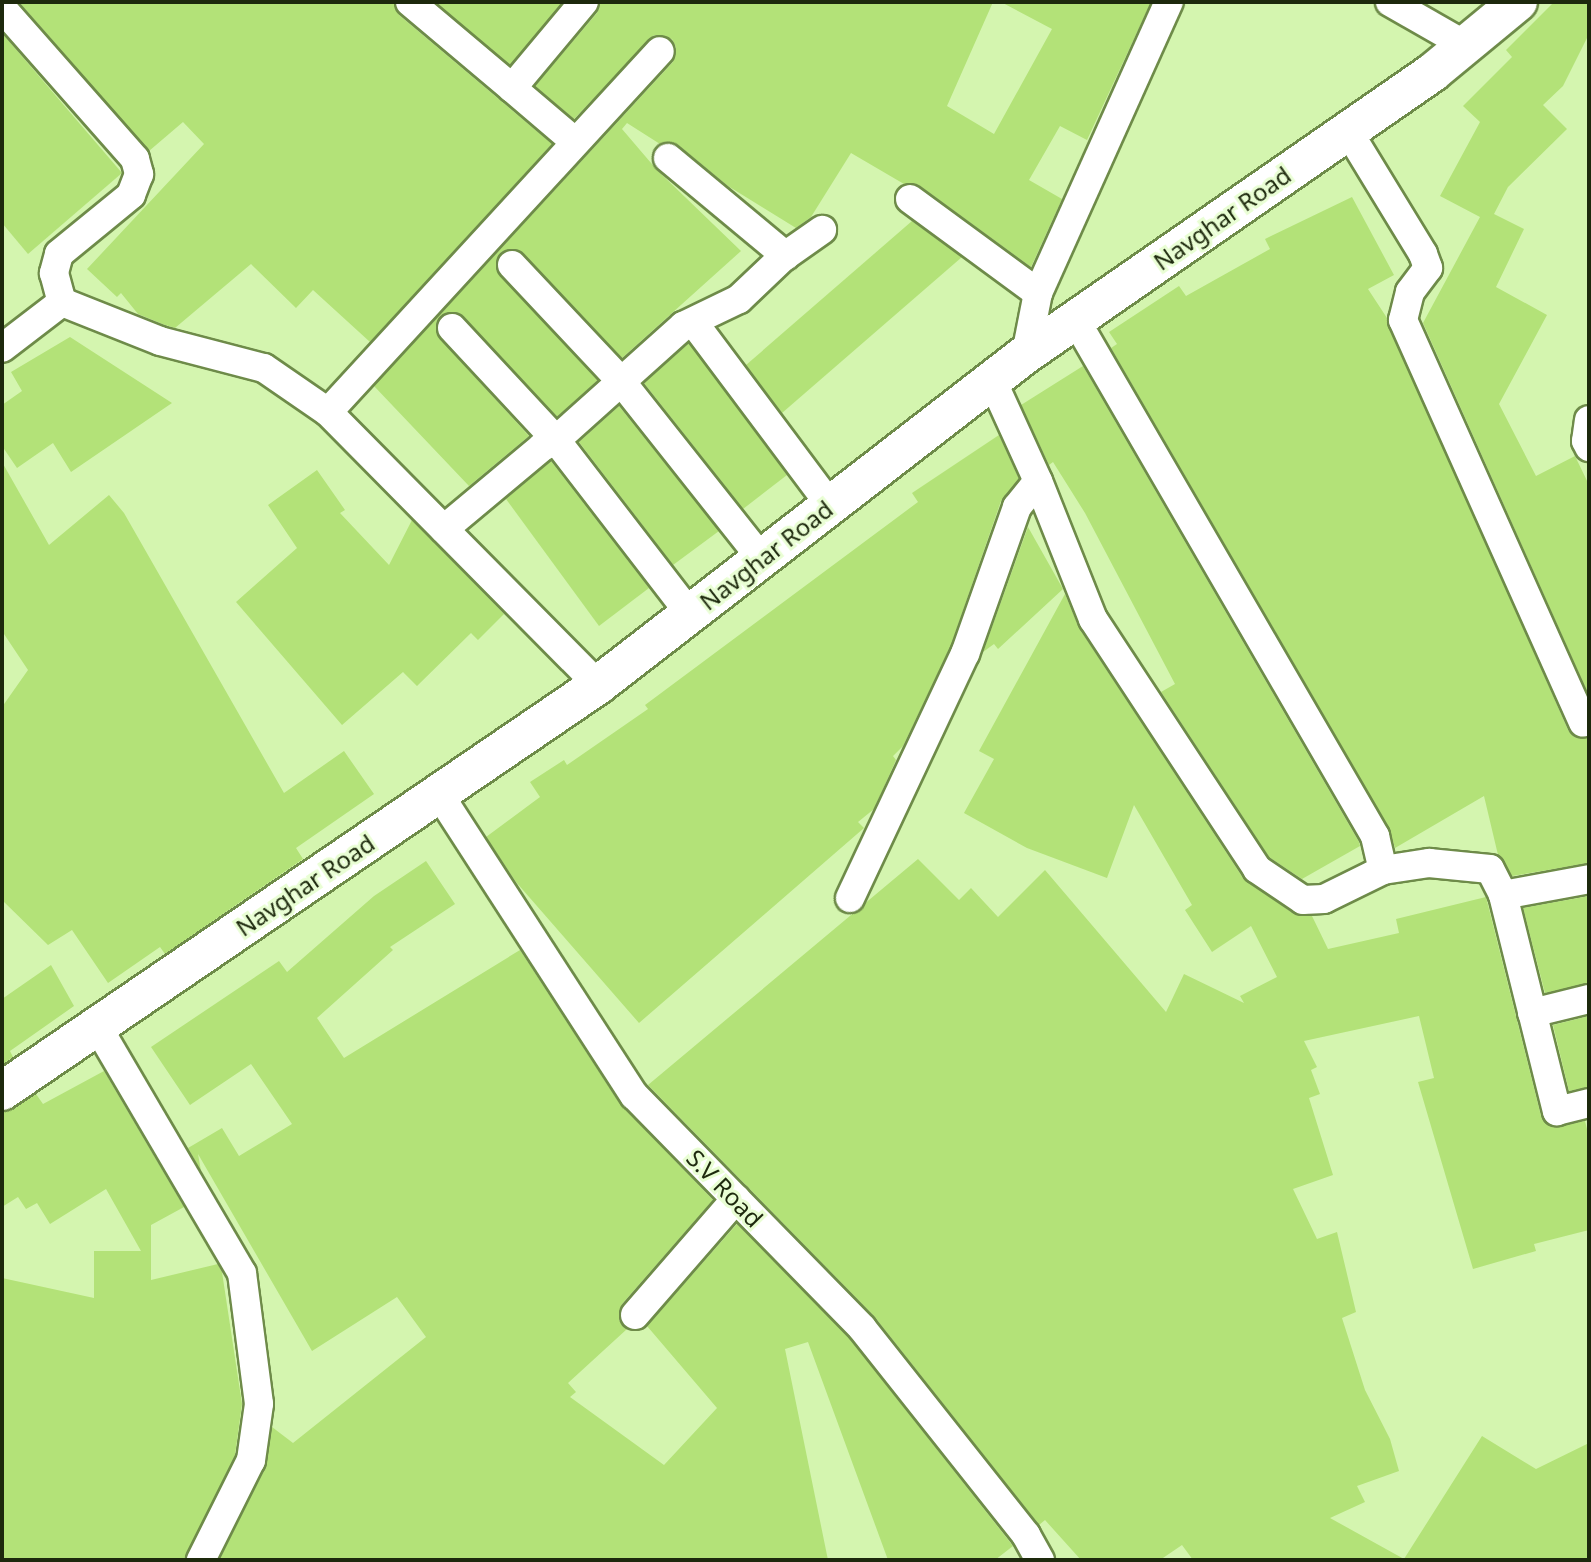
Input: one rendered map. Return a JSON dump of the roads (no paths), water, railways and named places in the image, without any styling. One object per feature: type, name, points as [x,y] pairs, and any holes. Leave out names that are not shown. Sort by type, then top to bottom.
[{"type":"main road","name":"Navghar Road","points":[[2,1091],[598,685],[1026,354],[1349,131],[1518,2]]},
{"type":"street","points":[[410,2],[573,140]]},
{"type":"street","points":[[512,88],[584,2]]},
{"type":"street","points":[[1026,354],[1038,293],[1169,2]]},
{"type":"street","points":[[1390,2],[1465,45]]},
{"type":"street","points":[[2,9],[135,159],[139,174],[131,195],[59,254],[54,273],[62,302]]},
{"type":"street","points":[[328,412],[573,140],[660,51]]},
{"type":"street","points":[[1349,131],[1423,254],[1427,268],[1410,292],[1403,320],[1583,723]]},
{"type":"street","points":[[668,158],[786,256]]},
{"type":"street","points":[[910,199],[1038,293]]},
{"type":"street","points":[[444,529],[542,447],[556,440],[682,326],[694,323],[739,299],[786,256],[822,230]]},
{"type":"street","points":[[512,265],[620,380],[762,559]]},
{"type":"street","points":[[2,348],[62,302]]},
{"type":"street","points":[[62,302],[160,341],[264,368],[328,412],[598,685]]},
{"type":"street","points":[[1075,319],[1375,836],[1383,870]]},
{"type":"street","points":[[694,323],[831,506]]},
{"type":"street","points":[[452,328],[556,440],[690,614]]},
{"type":"street","points":[[992,380],[1038,481],[1093,619],[1257,869],[1303,900],[1324,899],[1383,870],[1429,863],[1469,864],[1490,869],[1503,895],[1557,1111],[1589,1103]]},
{"type":"street","points":[[1589,420],[1586,426],[1589,447]]},
{"type":"street","points":[[850,898],[965,654],[1017,507],[1038,481]]},
{"type":"street","name":"S.V Road","points":[[439,794],[634,1095],[862,1328],[1026,1535],[1040,1560]]},
{"type":"street","points":[[1503,895],[1589,879]]},
{"type":"street","points":[[1532,1013],[1589,999]]},
{"type":"street","points":[[97,1026],[242,1273],[259,1404],[251,1460],[201,1560]]},
{"type":"street","points":[[635,1315],[736,1199]]}]
